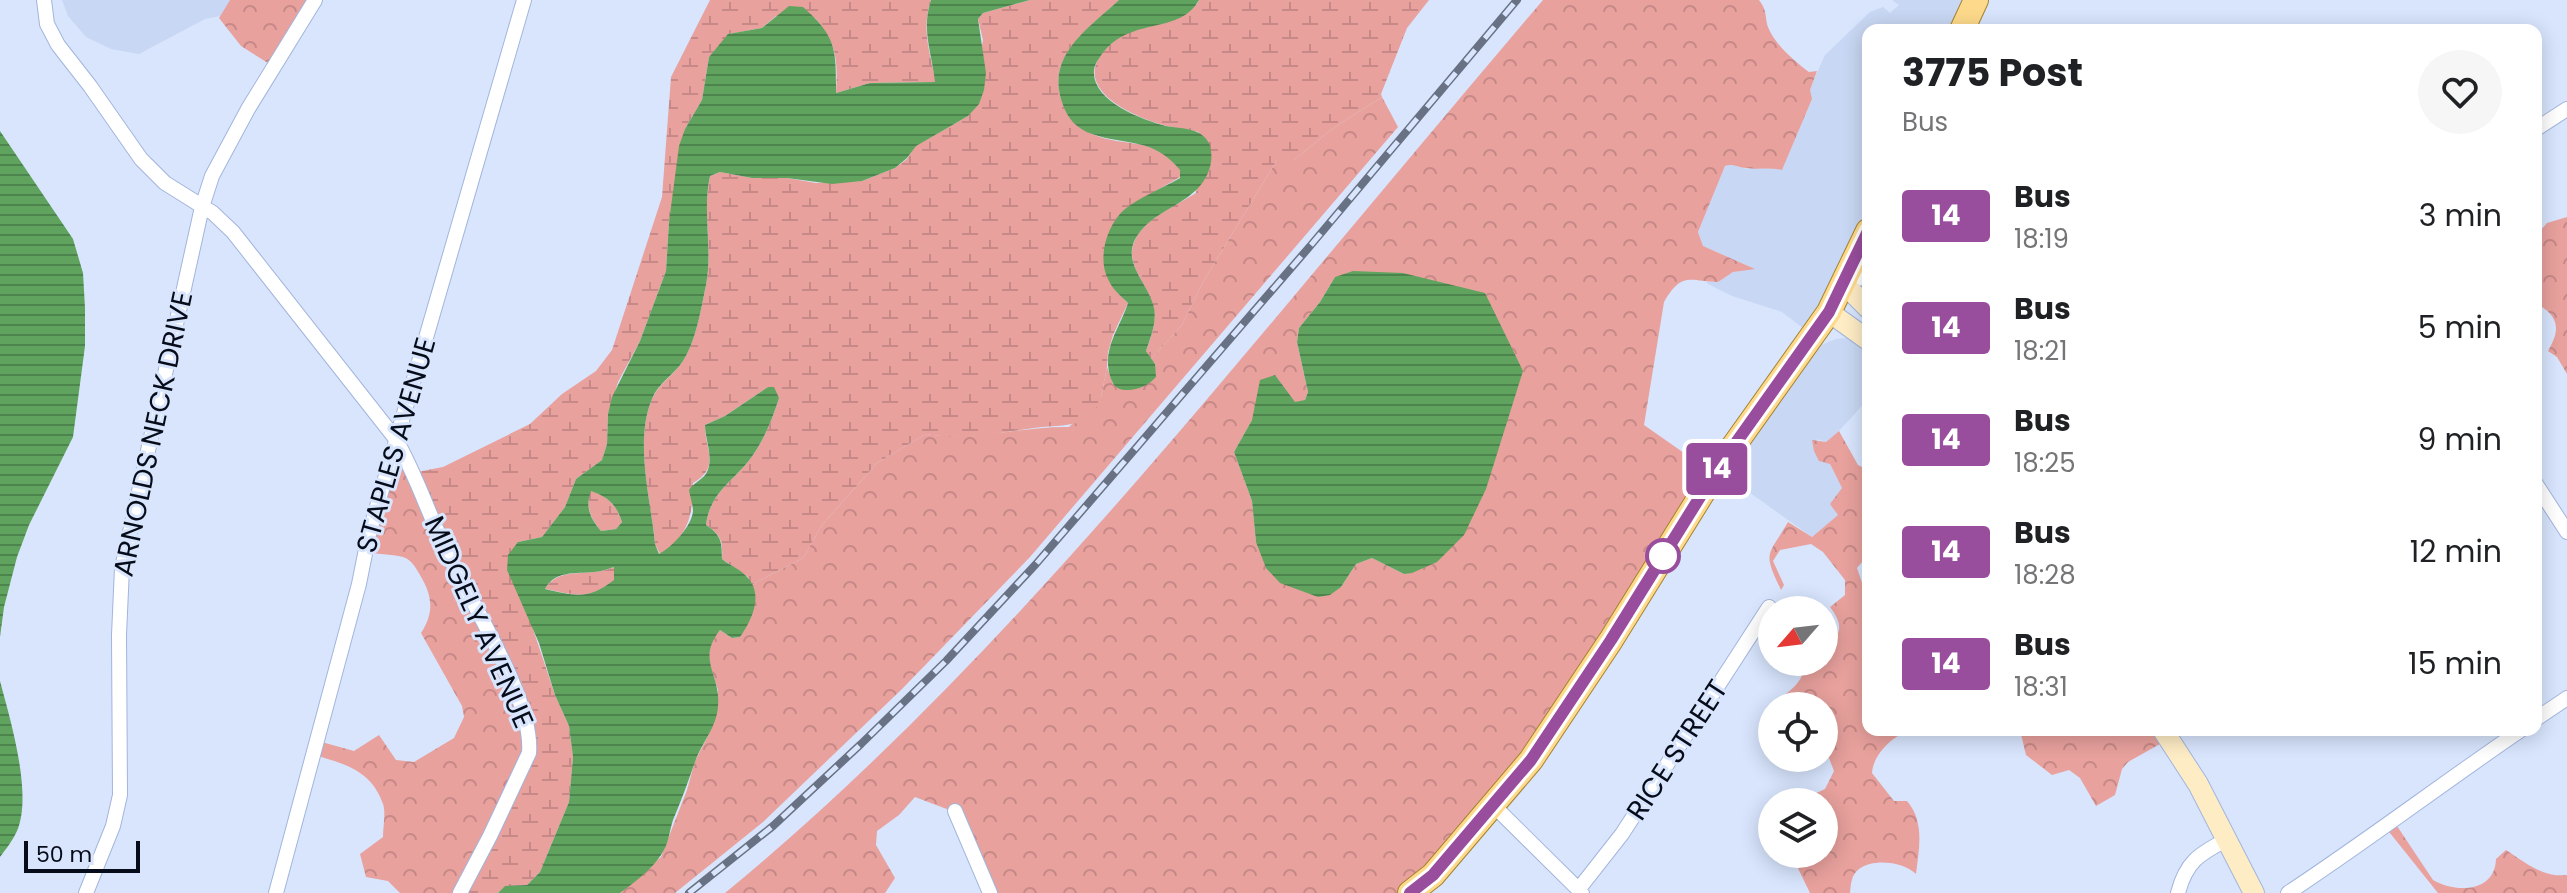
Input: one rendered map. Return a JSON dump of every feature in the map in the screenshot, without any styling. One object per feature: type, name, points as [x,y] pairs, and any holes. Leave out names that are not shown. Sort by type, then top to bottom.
[{"type":"main road","points":[[1965,24],[1976,0]]},
{"type":"main road","points":[[1410,893],[1433,875],[1531,760],[1611,640],[1718,468],[1829,312],[1862,243]]},
{"type":"main road","points":[[1843,283],[1862,302]]},
{"type":"main road","points":[[1829,312],[1862,336]]},
{"type":"main road","points":[[2167,736],[2198,784],[2254,893]]},
{"type":"street","name":"MIDGELY AVENUE","points":[[44,0],[47,24],[58,45],[122,134],[152,171],[213,213],[233,232],[395,438],[414,471],[445,548],[504,663],[526,719],[530,740],[526,763],[460,893]]},
{"type":"street","name":"ARNOLDS NECK DRIVE","points":[[86,893],[113,826],[120,795],[119,635],[122,568],[202,207],[212,176],[248,109],[315,0]]},
{"type":"street","name":"STAPLES AVENUE","points":[[276,893],[395,438],[524,0]]},
{"type":"street","points":[[2542,125],[2567,109]]},
{"type":"street","points":[[1843,283],[1862,278]]},
{"type":"street","points":[[2542,493],[2567,532]]},
{"type":"street","name":"RICE STREET","points":[[1580,891],[1622,834],[1758,624]]},
{"type":"street","points":[[2542,715],[2567,698]]},
{"type":"street","points":[[2288,893],[2512,736]]},
{"type":"street","points":[[1494,806],[1580,891]]},
{"type":"street","points":[[955,811],[990,893]]},
{"type":"street","points":[[2178,893],[2182,878],[2197,855],[2226,840]]},
{"type":"shaded area","points":[[62,0],[230,0],[220,16],[205,19],[139,54],[111,49],[86,37],[68,16]]},
{"type":"shaded area","points":[[931,0],[1030,0],[983,13],[978,19],[986,73],[979,104],[968,116],[916,146],[895,168],[862,181],[832,184],[787,178],[752,178],[720,172],[710,176],[707,203],[708,271],[698,324],[683,361],[652,399],[644,433],[648,490],[659,554],[680,536],[692,517],[689,490],[709,467],[705,425],[725,416],[768,387],[774,387],[779,398],[757,448],[718,495],[708,513],[706,525],[720,539],[722,559],[742,572],[753,585],[754,608],[740,637],[732,638],[720,630],[713,641],[710,659],[718,695],[717,714],[695,762],[664,851],[648,871],[620,893],[498,893],[505,886],[527,885],[540,872],[569,802],[573,757],[569,726],[555,695],[539,643],[507,570],[508,555],[518,542],[542,537],[565,507],[576,479],[602,460],[607,444],[612,397],[640,341],[666,271],[679,146],[702,100],[709,57],[728,34],[762,28],[789,6],[803,7],[822,27],[832,45],[836,93],[870,83],[935,82],[927,31]],"holes":[[[591,491],[607,499],[617,510],[622,522],[616,529],[601,531],[594,522],[589,507]],[[614,567],[614,580],[597,591],[574,595],[545,589],[560,576],[599,572]]]},
{"type":"shaded area","points":[[1119,0],[1199,0],[1181,18],[1118,39],[1102,54],[1094,70],[1095,81],[1109,100],[1144,119],[1201,134],[1209,143],[1211,155],[1210,167],[1197,189],[1145,226],[1133,245],[1133,262],[1154,310],[1153,328],[1146,351],[1155,364],[1156,377],[1143,386],[1128,390],[1114,385],[1108,366],[1110,347],[1128,303],[1112,286],[1105,271],[1106,242],[1113,223],[1125,209],[1180,178],[1180,170],[1170,159],[1150,147],[1105,138],[1082,129],[1068,115],[1059,88],[1059,72],[1072,45]]},
{"type":"shaded area","points":[[1892,0],[1976,0],[1965,24],[1862,24],[1862,241],[1812,335],[1782,312],[1732,296],[1708,284],[1706,282],[1718,282],[1733,272],[1753,268],[1703,246],[1698,232],[1725,166],[1782,169],[1812,99],[1809,91],[1825,55],[1870,12],[1883,7],[1890,13],[1899,5]]},
{"type":"shaded area","points":[[0,131],[73,239],[83,273],[85,346],[73,437],[29,525],[17,557],[0,637]]},
{"type":"shaded area","points":[[1353,271],[1403,273],[1485,293],[1523,371],[1486,489],[1464,535],[1437,562],[1412,573],[1404,574],[1372,558],[1356,564],[1341,587],[1330,595],[1318,597],[1280,583],[1266,568],[1256,542],[1252,501],[1234,452],[1252,420],[1260,380],[1275,375],[1295,402],[1305,400],[1308,392],[1297,342],[1299,328],[1335,277]]},
{"type":"shaded area","points":[[1856,337],[1862,340],[1862,406],[1826,442],[1817,439],[1842,488],[1838,515],[1812,537],[1718,470],[1806,351],[1836,339]]},
{"type":"shaded area","points":[[0,681],[18,756],[22,797],[17,831],[0,857]]},
{"type":"green space","points":[[230,0],[314,0],[271,65],[241,46],[219,18]]},
{"type":"green space","points":[[710,0],[931,0],[927,31],[936,82],[870,83],[836,93],[837,71],[832,44],[815,18],[776,16],[762,28],[729,34],[709,57],[702,100],[685,129],[669,222],[666,271],[640,341],[618,382],[608,414],[607,444],[602,460],[576,479],[565,507],[542,537],[518,542],[532,626],[569,726],[573,757],[569,802],[540,872],[527,885],[506,886],[498,893],[460,893],[524,767],[529,736],[417,472],[443,467],[530,424],[562,394],[596,371],[612,350],[662,197],[671,77]]},
{"type":"green space","points":[[1030,0],[1119,0],[1083,33],[1064,58],[1059,87],[1063,104],[1087,132],[1148,146],[1169,158],[1180,169],[1180,177],[1125,209],[1115,290],[1128,303],[1113,335],[1101,397],[1091,419],[1069,425],[980,436],[926,434],[877,463],[822,525],[803,558],[751,585],[748,577],[722,559],[720,539],[706,525],[712,503],[753,455],[768,427],[779,398],[768,387],[725,416],[705,425],[710,457],[707,471],[693,483],[692,505],[683,532],[660,554],[655,544],[644,433],[652,399],[683,361],[698,324],[708,271],[707,203],[710,176],[720,172],[816,183],[862,181],[895,168],[907,159],[915,146],[968,116],[983,40],[978,19],[983,13]]},
{"type":"green space","points":[[1199,0],[1429,0],[1407,28],[1382,97],[1332,129],[1294,160],[1277,160],[1203,282],[1182,325],[1151,359],[1146,351],[1154,327],[1154,308],[1136,271],[1133,247],[1147,224],[1196,193],[1199,132],[1148,120],[1117,105],[1097,83],[1095,71],[1099,57],[1117,39],[1197,4]]},
{"type":"green space","points":[[1543,0],[1759,0],[1770,31],[1779,44],[1809,72],[1817,71],[1810,90],[1812,99],[1782,170],[1725,166],[1698,232],[1703,246],[1755,269],[1733,272],[1718,282],[1687,280],[1670,292],[1664,302],[1644,425],[1694,460],[1754,416],[1522,770],[1408,893],[988,893],[952,811],[915,797],[899,815],[877,831],[876,845],[895,878],[885,893],[725,893],[856,777],[1040,589],[1214,391]],"holes":[[[1335,277],[1404,574],[1372,558],[1356,564],[1341,587],[1256,542],[1252,501],[1234,452],[1252,420],[1305,400],[1308,392],[1297,342],[1299,328]]]},
{"type":"green space","points":[[1382,97],[1398,127],[1030,557],[902,689],[763,822],[675,893],[620,893],[661,857],[695,761],[709,734],[718,690],[708,659],[711,641],[720,630],[732,638],[740,637],[752,612],[751,585],[803,558],[822,525],[877,463],[926,434],[962,436],[1069,427],[1101,397],[1107,367],[1113,384],[1155,364],[1151,359],[1182,325],[1203,282],[1277,160],[1294,160],[1332,129]]},
{"type":"green space","points":[[2567,217],[2567,374],[2557,357],[2548,351],[2555,336],[2556,324],[2542,307],[2542,228],[2547,223]]},
{"type":"green space","points":[[1839,431],[1862,467],[1862,562],[1857,568],[1862,583],[1862,736],[1898,736],[1876,758],[1872,773],[1894,801],[1907,801],[1919,827],[1916,874],[1897,864],[1873,863],[1856,871],[1850,893],[1810,893],[1798,868],[1838,868],[1838,788],[1826,788],[1834,772],[1838,772],[1838,692],[1788,692],[1802,676],[1838,676],[1838,601],[1845,595],[1845,580],[1823,552],[1811,544],[1780,550],[1773,561],[1784,585],[1781,590],[1770,560],[1772,548],[1788,522],[1812,537],[1838,515],[1830,504],[1842,488],[1830,464],[1819,461],[1812,440],[1826,442]]},
{"type":"green space","points":[[395,444],[504,667],[528,745],[460,893],[400,893],[388,881],[366,877],[360,854],[383,837],[383,804],[378,792],[355,770],[312,754],[318,741],[354,751],[379,735],[396,760],[414,762],[454,738],[464,717],[462,706],[421,633],[430,604],[420,575],[403,557],[365,552]]},
{"type":"green space","points":[[590,490],[606,498],[617,510],[622,522],[616,529],[601,531],[597,526],[589,507]]},
{"type":"green space","points":[[614,567],[615,580],[589,594],[545,589],[560,576],[599,572]]},
{"type":"green space","points":[[2021,736],[2165,736],[2167,740],[2128,762],[2122,769],[2115,795],[2096,806],[2080,778],[2069,770],[2052,775],[2026,755]]},
{"type":"green space","points":[[2395,823],[2433,880],[2442,884],[2462,888],[2481,884],[2489,878],[2496,859],[2506,850],[2542,872],[2567,875],[2567,893],[2438,893],[2386,828]]},
{"type":"railway","points":[[689,893],[773,826],[861,744],[946,661],[1036,564],[1517,0]]},
{"type":"bus line","name":"14","points":[[1410,893],[1433,875],[1531,760],[1611,640],[1718,468],[1829,312],[1862,243]]}]
